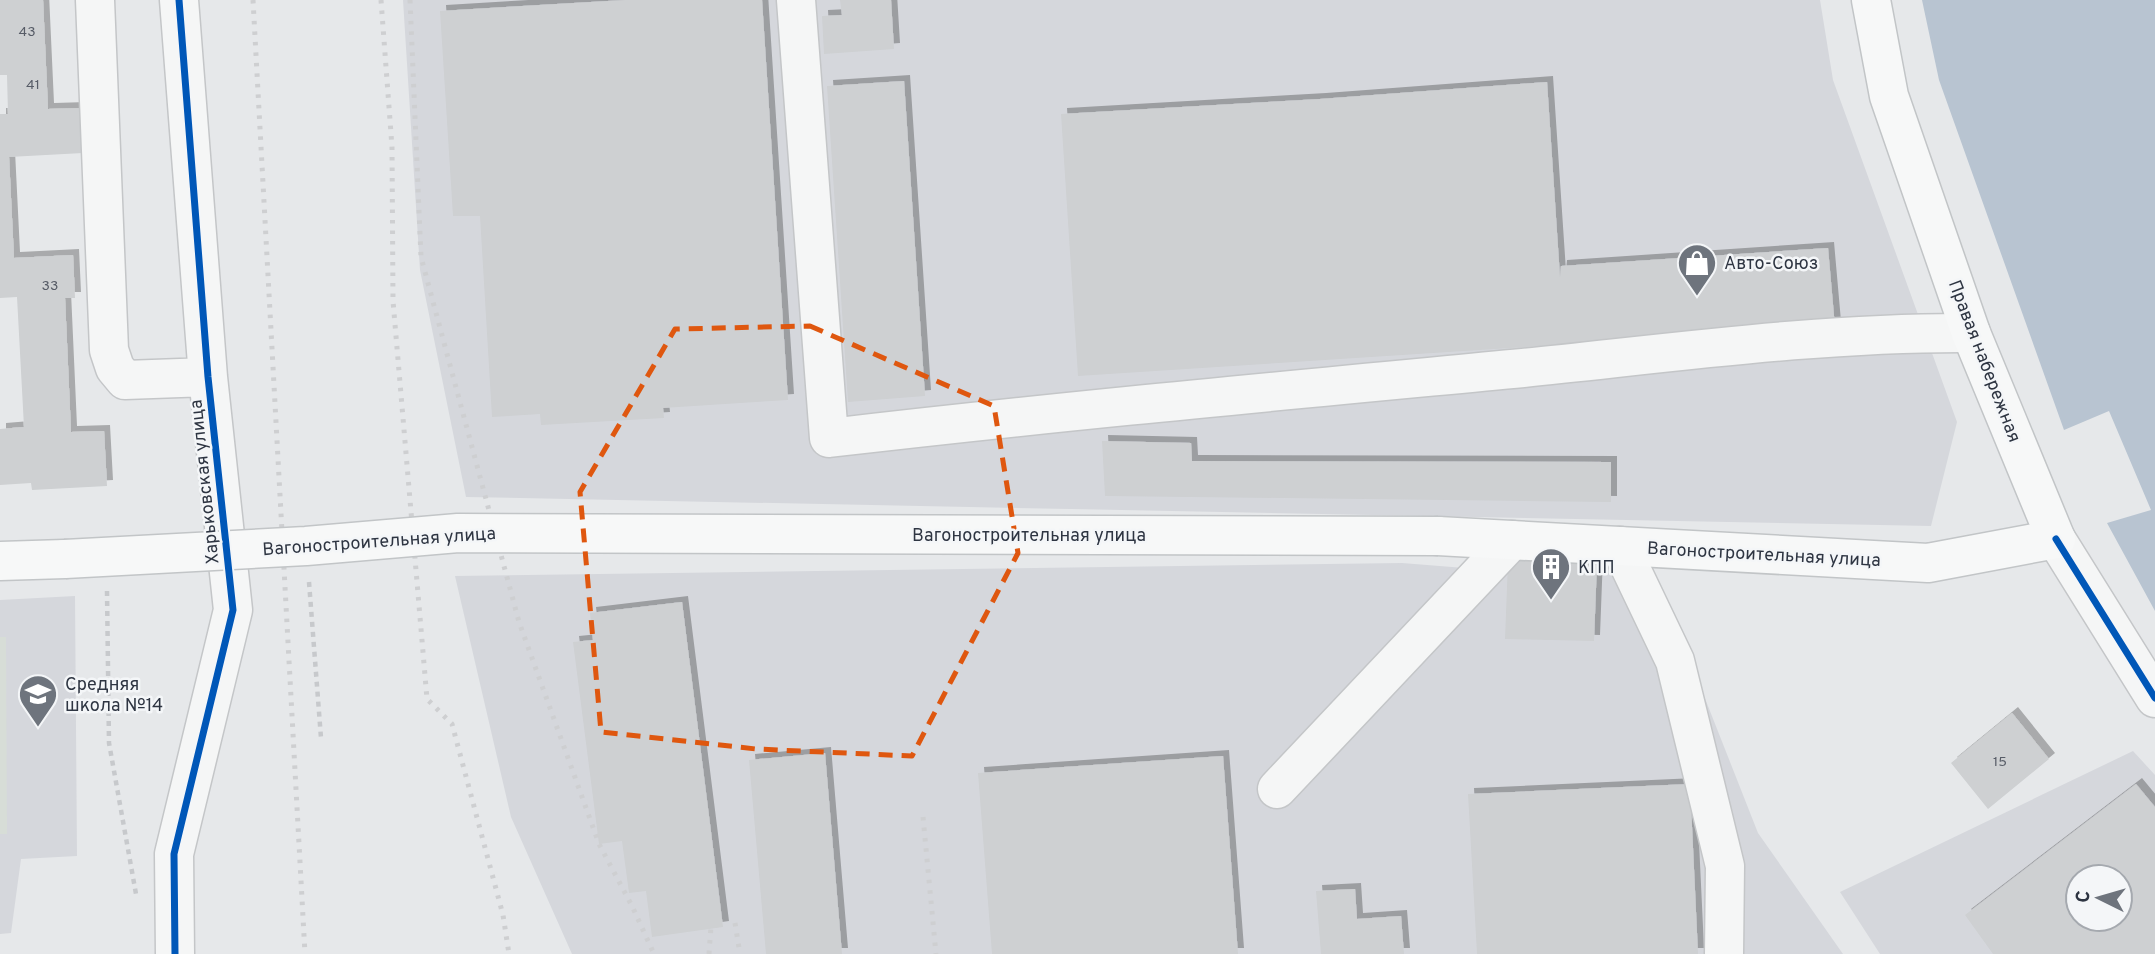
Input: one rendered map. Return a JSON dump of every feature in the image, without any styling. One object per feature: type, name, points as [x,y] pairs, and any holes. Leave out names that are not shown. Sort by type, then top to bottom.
[{"type":"main road","name":"Правая набережная","points":[[1871,0],[1889,96],[1970,333],[2056,539]]},
{"type":"main road","name":"Вагоностроительная улица","points":[[0,561],[106,558],[306,546],[457,533],[1438,536],[1928,563],[2056,539]]},
{"type":"street","points":[[95,0],[109,351],[115,368],[125,380],[208,377]]},
{"type":"street","name":"Харьковская улица","points":[[175,954],[174,854],[233,610],[208,377],[179,0]]},
{"type":"street","points":[[796,0],[829,438],[1044,414],[1773,343],[1925,333],[1970,333]]},
{"type":"street","name":"Правая набережная","points":[[2056,539],[2155,698]]},
{"type":"street","points":[[1277,789],[1512,540]]},
{"type":"street","points":[[1620,546],[1675,661],[1726,866],[1724,954]]},
{"type":"path","points":[[306,546],[321,738]]},
{"type":"path","points":[[106,558],[109,743],[138,903]]},
{"type":"highlighted area","points":[[810,326],[994,406],[1018,553],[912,756],[756,749],[601,732],[580,492],[675,329]]},
{"type":"shaded area","points":[[403,0],[1820,0],[1833,80],[1957,422],[1931,526],[466,497],[420,270]]},
{"type":"shaded area","points":[[1508,561],[1597,562],[1658,579],[1758,833],[1843,954],[572,954],[511,817],[455,576],[1402,563],[1502,571]]},
{"type":"shaded area","name":"Средняя школа №14","points":[[75,596],[77,856],[21,859],[11,933],[0,934],[0,600]]},
{"type":"shaded area","points":[[0,637],[6,637],[7,834],[0,834]]},
{"type":"shaded area","points":[[2133,751],[2155,775],[2155,954],[1880,954],[1840,892]]},
{"type":"water","points":[[1922,0],[2155,0],[2155,611],[2107,523],[2151,510],[2109,411],[2064,430],[1939,80]]},
{"type":"building","points":[[0,0],[43,0],[48,109],[81,108],[83,153],[9,157],[14,258],[73,255],[75,298],[65,298],[71,432],[104,431],[107,486],[32,490],[31,483],[0,485],[0,429],[24,427],[17,297],[0,298],[0,114],[8,114],[7,75],[0,75]]},
{"type":"building","points":[[625,0],[762,0],[788,400],[663,408],[664,418],[541,425],[540,414],[492,417],[480,216],[453,216],[440,11]]},
{"type":"building","points":[[840,0],[891,0],[894,49],[824,54],[822,16],[842,15]]},
{"type":"building","points":[[904,81],[925,396],[848,402],[827,86]]},
{"type":"building","points":[[1547,82],[1560,277],[1561,266],[1828,248],[1835,327],[1078,376],[1061,114]]},
{"type":"building","points":[[1102,441],[1191,443],[1192,461],[1611,462],[1611,502],[1105,496]]},
{"type":"building","name":"КПП","points":[[1508,561],[1597,562],[1594,641],[1505,639]]},
{"type":"building","points":[[682,602],[723,927],[652,937],[646,891],[629,893],[622,841],[599,844],[573,642],[593,640],[590,613]]},
{"type":"building","points":[[2012,713],[2049,759],[1988,809],[1951,763]]},
{"type":"building","points":[[825,753],[842,954],[766,954],[749,760]]},
{"type":"building","points":[[1223,756],[1238,954],[992,954],[978,773]]},
{"type":"building","points":[[1690,784],[1698,954],[1477,954],[1468,794]]},
{"type":"building","points":[[2136,784],[2155,807],[2155,954],[1993,954],[1965,915]]},
{"type":"building","points":[[1355,889],[1357,919],[1401,916],[1404,954],[1321,954],[1316,891]]},
{"type":"railway","points":[[253,0],[305,954]]},
{"type":"railway","points":[[381,0],[392,147],[393,301],[427,699],[452,724],[503,915],[509,954]]},
{"type":"railway","points":[[410,0],[421,257],[519,622],[599,844],[654,954]]},
{"type":"railway","points":[[923,817],[936,954]]},
{"type":"railway","points":[[735,923],[740,954]]},
{"type":"railway","points":[[709,954],[711,926]]},
{"type":"cycle path","points":[[175,954],[174,854],[233,610],[208,377],[179,0]]},
{"type":"cycle path","points":[[2056,539],[2155,698]]},
{"type":"place","name":"Авто-Союз","points":[[1697,297]]},
{"type":"place","name":"КПП","points":[[1551,601]]},
{"type":"place","name":"Средняя школа №14","points":[[38,728]]}]
